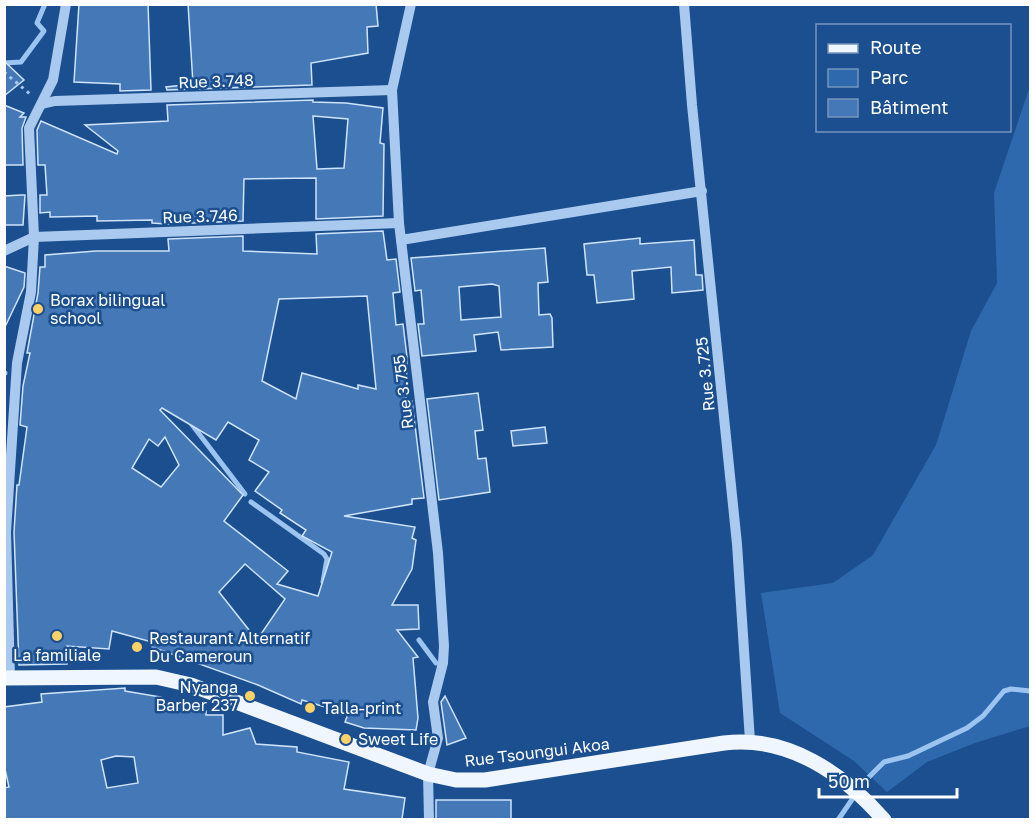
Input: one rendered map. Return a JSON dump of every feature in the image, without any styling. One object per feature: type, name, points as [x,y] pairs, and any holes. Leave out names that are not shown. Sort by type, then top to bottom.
[{"type":"main road","name":"Rue Tsoungui Akoa","points":[[7,677],[156,677],[191,685],[428,774],[456,780],[485,780],[750,741],[790,749],[815,762],[863,795],[885,819]]},
{"type":"street","points":[[7,677],[6,532],[17,363],[31,292],[34,237],[29,128],[53,80],[66,4]]},
{"type":"street","name":"Rue 3.755","points":[[411,4],[392,90],[399,224],[438,553],[444,646],[443,663],[433,702],[438,738],[428,774],[429,819]]},
{"type":"street","name":"Rue 3.725","points":[[684,4],[737,544],[750,741]]},
{"type":"street","name":"Rue 3.748","points":[[42,104],[55,101],[392,90]]},
{"type":"street","points":[[401,240],[702,191]]},
{"type":"street","name":"Rue 3.746","points":[[4,251],[34,237],[399,224]]},
{"type":"path","points":[[4,72],[42,104]]},
{"type":"green space","points":[[1030,86],[1030,726],[975,743],[927,762],[887,792],[854,761],[780,713],[761,593],[833,583],[873,555],[936,445],[971,331],[997,283],[994,193]]},
{"type":"building","points":[[79,4],[148,4],[151,90],[120,91],[120,84],[74,82]]},
{"type":"building","points":[[188,4],[376,4],[378,26],[367,27],[368,53],[311,63],[312,85],[167,90],[166,87],[193,84]]},
{"type":"building","points":[[4,61],[24,80],[4,96]]},
{"type":"building","points":[[313,100],[313,102],[346,103],[383,108],[380,143],[384,144],[383,216],[316,219],[316,178],[244,179],[243,221],[167,224],[152,223],[152,220],[97,221],[97,216],[50,217],[50,212],[40,213],[40,195],[47,195],[45,165],[38,165],[37,130],[41,121],[117,154],[118,151],[85,125],[168,121],[167,105]],"holes":[[[313,116],[348,119],[344,168],[317,169]]]},
{"type":"building","points":[[4,105],[24,113],[20,117],[26,117],[22,128],[23,165],[4,165]]},
{"type":"building","points":[[25,195],[23,225],[4,225],[4,196]]},
{"type":"building","points":[[383,231],[387,260],[396,259],[400,292],[393,293],[396,325],[403,324],[407,357],[406,402],[412,401],[424,498],[412,499],[412,504],[344,516],[415,527],[412,538],[416,540],[412,569],[392,605],[418,605],[419,629],[397,630],[418,657],[413,658],[418,718],[416,730],[364,728],[345,722],[348,714],[302,700],[301,704],[258,685],[152,647],[152,642],[112,631],[109,649],[67,646],[67,664],[19,665],[14,532],[17,485],[19,485],[27,427],[20,425],[23,386],[30,353],[27,353],[38,293],[40,267],[45,267],[45,255],[96,251],[169,251],[168,239],[243,236],[243,251],[317,254],[316,234]],"holes":[[[367,296],[376,389],[358,385],[358,389],[302,373],[296,399],[262,381],[279,299]],[[162,408],[216,440],[228,422],[259,440],[249,460],[269,472],[255,491],[282,510],[280,513],[306,530],[302,536],[332,552],[318,596],[277,584],[288,571],[224,521],[243,495],[160,410]],[[165,437],[179,465],[161,487],[132,468],[149,439],[158,446]],[[245,564],[285,599],[257,640],[219,592]]]},
{"type":"building","points":[[640,238],[640,244],[694,240],[696,275],[702,275],[703,290],[672,293],[671,267],[632,271],[634,299],[597,303],[594,275],[587,275],[584,244]]},
{"type":"building","points":[[545,248],[548,282],[538,283],[539,315],[550,314],[552,318],[553,347],[501,350],[498,332],[474,335],[476,351],[422,356],[418,324],[424,324],[421,290],[415,291],[411,258]],"holes":[[[492,284],[499,286],[501,317],[461,320],[459,287]]]},
{"type":"building","points":[[4,266],[25,273],[24,287],[4,329]]},
{"type":"building","points":[[478,393],[483,430],[475,431],[478,459],[486,458],[490,492],[439,500],[427,399]]},
{"type":"building","points":[[545,427],[547,443],[513,446],[511,431]]},
{"type":"building","points":[[125,688],[125,691],[161,697],[160,702],[206,711],[206,715],[223,715],[223,735],[250,728],[256,744],[297,747],[297,752],[349,762],[344,789],[405,798],[402,819],[4,819],[4,788],[9,787],[4,765],[4,707],[42,702],[41,694]],"holes":[[[116,756],[134,757],[138,783],[107,788],[101,760]]]},
{"type":"building","points":[[445,696],[466,738],[447,745],[441,702]]},
{"type":"building","points":[[436,800],[511,800],[511,819],[436,819]]},
{"type":"waterway","points":[[4,63],[21,62],[44,31],[37,23],[45,4]]},
{"type":"waterway","points":[[190,422],[245,494]]},
{"type":"waterway","points":[[251,502],[324,554],[327,559],[323,582]]},
{"type":"waterway","points":[[419,640],[436,663]]},
{"type":"waterway","points":[[838,820],[864,782],[884,762],[908,756],[967,728],[983,716],[1004,691],[1011,689],[1030,691]]},
{"type":"place","name":"Borax bilingual school","points":[[38,309]]},
{"type":"place","name":"La familiale","points":[[57,636]]},
{"type":"place","name":"Restaurant Alternatif Du Cameroun","points":[[137,647]]},
{"type":"place","name":"Nyanga Barber 237","points":[[250,696]]},
{"type":"place","name":"Talla-print","points":[[310,708]]},
{"type":"place","name":"Sweet Life","points":[[346,739]]}]
